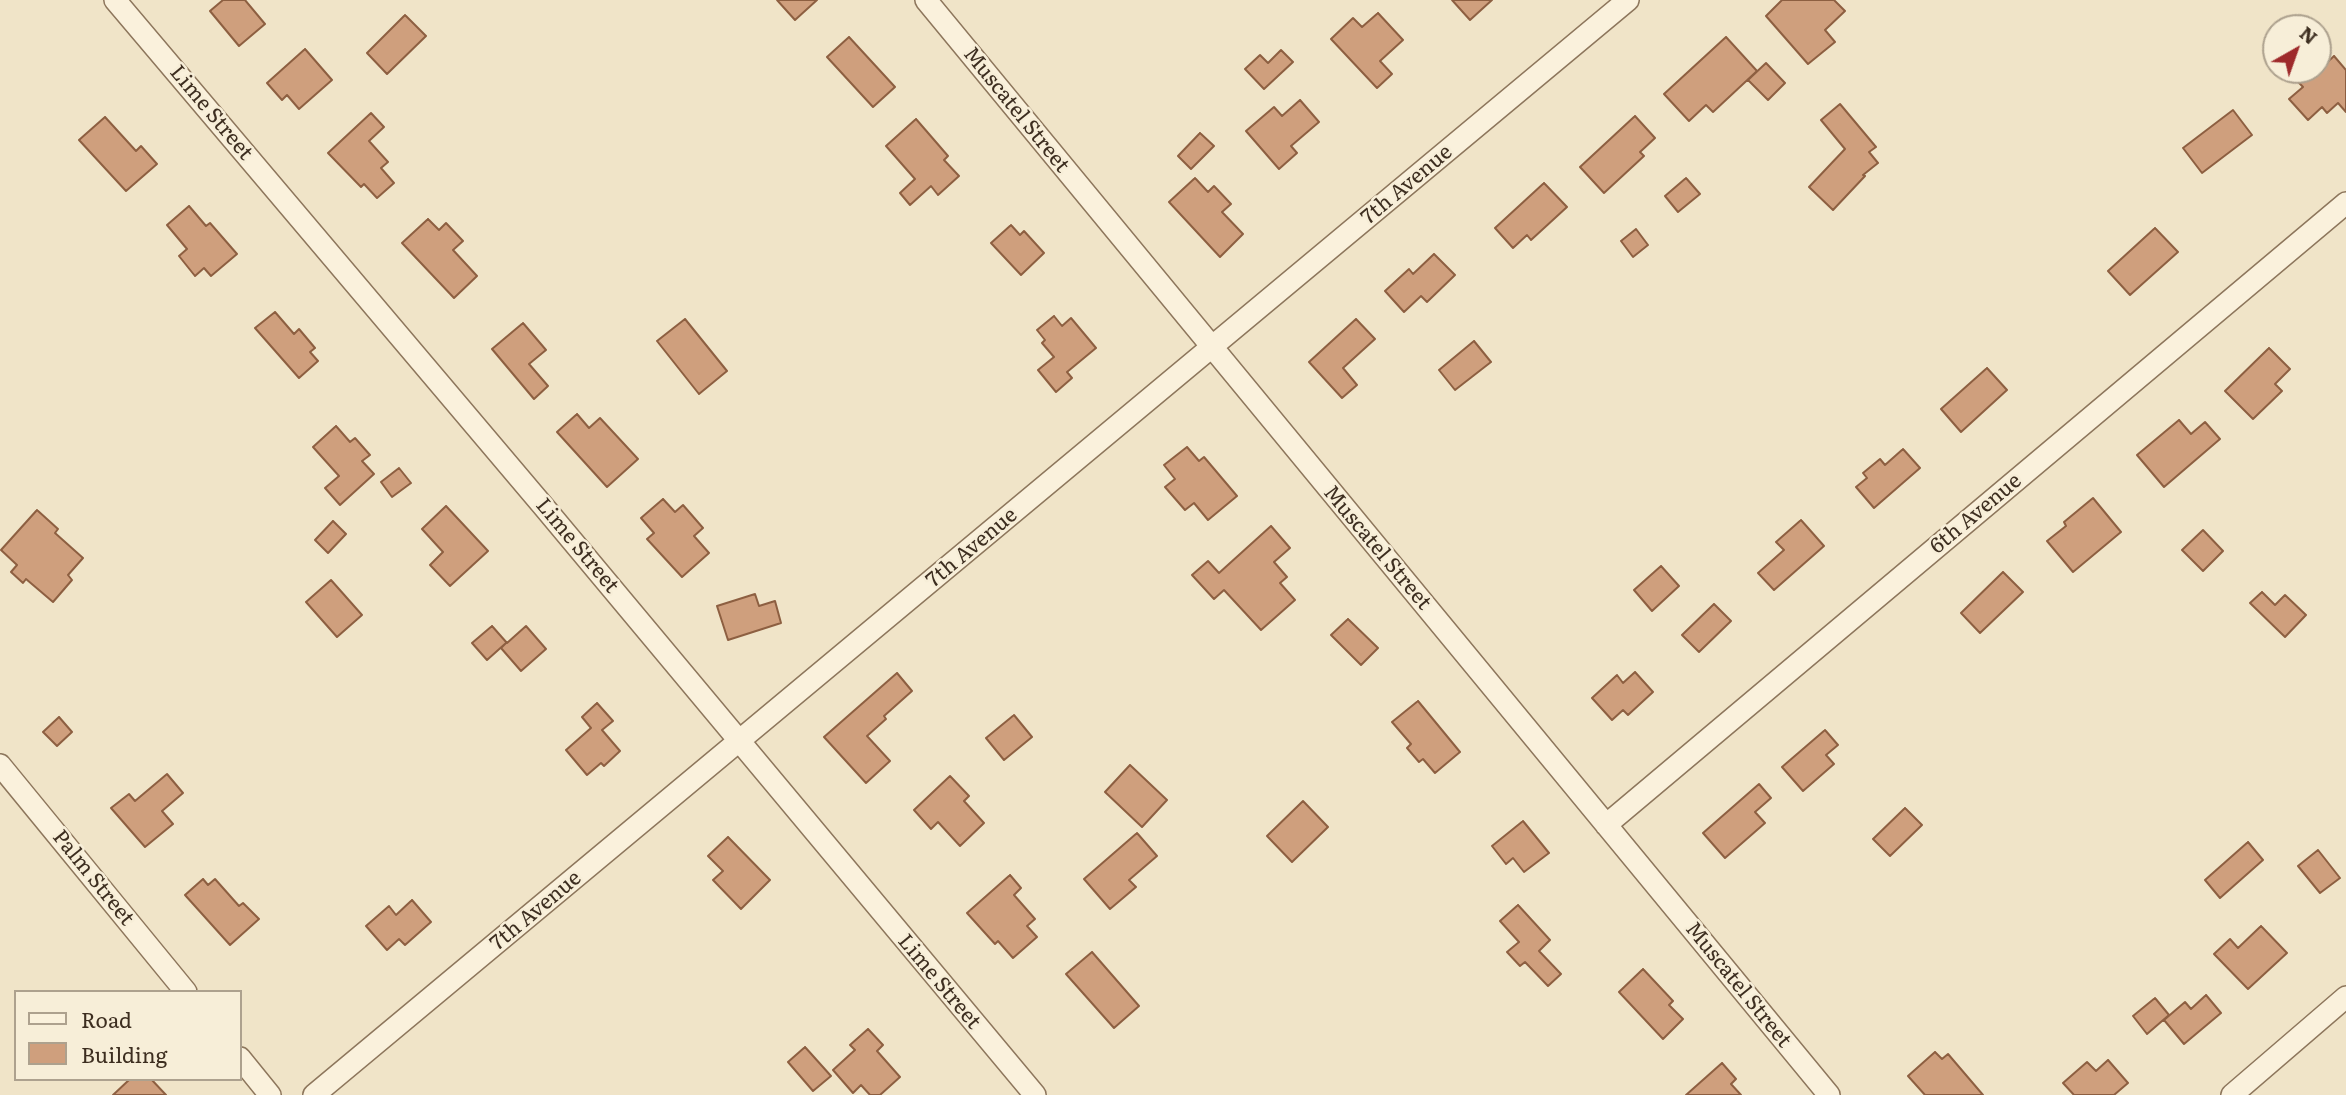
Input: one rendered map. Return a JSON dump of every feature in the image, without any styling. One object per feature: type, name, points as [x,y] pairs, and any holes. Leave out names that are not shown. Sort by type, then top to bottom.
[{"type":"street","name":"Lime Street","points":[[115,0],[544,506],[1035,1095]]},
{"type":"street","name":"Muscatel Street","points":[[926,0],[1829,1095]]},
{"type":"street","name":"7th Avenue","points":[[314,1095],[1628,0]]},
{"type":"street","name":"6th Avenue","points":[[1606,825],[2346,203]]},
{"type":"street","name":"Palm Street","points":[[0,765],[184,990]]},
{"type":"street","points":[[2232,1095],[2346,997]]},
{"type":"street","points":[[242,1060],[270,1095]]},
{"type":"building","points":[[223,0],[245,0],[265,24],[239,46],[210,11]]},
{"type":"building","points":[[777,0],[817,0],[795,20]]},
{"type":"building","points":[[1452,0],[1492,0],[1470,20]]},
{"type":"building","points":[[1782,0],[1834,0],[1845,11],[1825,30],[1835,42],[1808,64],[1766,16]]},
{"type":"building","points":[[1378,13],[1403,40],[1380,61],[1392,74],[1377,88],[1331,39],[1353,18],[1362,27]]},
{"type":"building","points":[[405,15],[426,36],[387,74],[367,53]]},
{"type":"building","points":[[849,37],[895,87],[873,107],[827,57]]},
{"type":"building","points":[[1726,37],[1757,71],[1713,112],[1706,105],[1689,121],[1664,94]]},
{"type":"building","points":[[305,49],[332,80],[299,109],[287,95],[282,100],[267,83]]},
{"type":"building","points":[[1281,50],[1293,62],[1264,89],[1245,69],[1260,55],[1268,63]]},
{"type":"building","points":[[2334,56],[2346,70],[2346,112],[2338,103],[2327,113],[2322,107],[2308,120],[2289,99],[2303,87],[2300,84],[2332,84]]},
{"type":"building","points":[[1766,63],[1785,83],[1768,100],[1748,80]]},
{"type":"building","points":[[1300,100],[1319,122],[1291,146],[1297,153],[1279,169],[1246,131],[1274,107],[1282,116]]},
{"type":"building","points":[[1840,104],[1876,147],[1869,152],[1878,163],[1863,175],[1865,176],[1833,210],[1809,187],[1845,149],[1821,120]]},
{"type":"building","points":[[2233,110],[2252,135],[2202,173],[2183,148]]},
{"type":"building","points":[[371,113],[384,127],[369,141],[388,162],[381,168],[394,183],[377,198],[364,184],[361,187],[328,153]]},
{"type":"building","points":[[1635,116],[1655,138],[1640,152],[1644,156],[1604,193],[1580,167]]},
{"type":"building","points":[[105,117],[136,151],[141,146],[157,164],[126,191],[79,140]]},
{"type":"building","points":[[916,119],[948,156],[944,160],[959,176],[938,195],[931,186],[910,205],[900,193],[915,179],[886,146]]},
{"type":"building","points":[[1200,133],[1214,146],[1191,169],[1178,156]]},
{"type":"building","points":[[1195,178],[1208,192],[1214,186],[1231,204],[1222,212],[1243,234],[1220,257],[1169,202]]},
{"type":"building","points":[[1686,178],[1700,194],[1678,212],[1665,196]]},
{"type":"building","points":[[1544,183],[1567,207],[1531,240],[1527,235],[1513,248],[1495,228]]},
{"type":"building","points":[[189,206],[206,226],[210,223],[237,254],[211,276],[204,268],[195,276],[179,256],[187,249],[167,225]]},
{"type":"building","points":[[428,219],[439,230],[446,223],[463,241],[453,250],[477,276],[454,298],[402,243]]},
{"type":"building","points":[[1011,225],[1020,235],[1024,231],[1044,253],[1021,275],[991,243]]},
{"type":"building","points":[[2155,228],[2178,252],[2130,295],[2108,271]]},
{"type":"building","points":[[1636,229],[1648,245],[1633,257],[1621,241]]},
{"type":"building","points":[[1434,254],[1455,275],[1427,302],[1421,296],[1404,312],[1385,291],[1409,269],[1413,274]]},
{"type":"building","points":[[275,312],[294,334],[299,329],[315,348],[310,352],[318,361],[299,378],[255,328]]},
{"type":"building","points":[[1054,316],[1062,326],[1071,318],[1096,348],[1067,372],[1072,378],[1056,392],[1038,370],[1054,357],[1042,343],[1045,340],[1037,330]]},
{"type":"building","points":[[685,319],[727,371],[699,394],[657,341]]},
{"type":"building","points":[[1356,319],[1375,339],[1343,368],[1357,385],[1342,398],[1309,362]]},
{"type":"building","points":[[523,323],[546,350],[529,364],[548,386],[534,399],[492,349]]},
{"type":"building","points":[[1474,341],[1491,362],[1455,390],[1439,370]]},
{"type":"building","points":[[2269,348],[2290,369],[2275,384],[2282,391],[2253,419],[2225,391]]},
{"type":"building","points":[[1987,368],[2007,390],[1961,432],[1941,409]]},
{"type":"building","points":[[577,414],[589,428],[600,418],[638,459],[607,487],[557,432]]},
{"type":"building","points":[[2179,420],[2191,434],[2205,422],[2220,439],[2164,487],[2137,455]]},
{"type":"building","points":[[336,426],[350,442],[355,438],[370,455],[362,461],[374,474],[340,505],[325,488],[339,476],[313,447]]},
{"type":"building","points":[[1187,447],[1199,461],[1204,457],[1237,496],[1208,520],[1194,503],[1185,510],[1165,487],[1175,479],[1164,465]]},
{"type":"building","points":[[1903,449],[1920,468],[1874,508],[1856,487],[1867,478],[1863,473],[1880,459],[1885,465]]},
{"type":"building","points":[[399,468],[411,483],[392,497],[381,482]]},
{"type":"building","points":[[2093,498],[2121,532],[2073,572],[2047,541],[2066,526],[2064,522]]},
{"type":"building","points":[[663,499],[675,512],[683,505],[703,528],[694,536],[709,553],[682,577],[647,539],[654,533],[641,518]]},
{"type":"building","points":[[446,506],[488,551],[450,586],[430,565],[443,552],[422,529]]},
{"type":"building","points":[[37,510],[58,529],[55,533],[83,558],[68,575],[72,580],[53,602],[26,579],[23,583],[11,572],[17,565],[1,550]]},
{"type":"building","points":[[1801,520],[1824,546],[1774,590],[1758,573],[1784,550],[1776,542]]},
{"type":"building","points":[[333,521],[346,534],[328,553],[315,540]]},
{"type":"building","points":[[1271,526],[1290,548],[1274,562],[1287,577],[1280,583],[1295,600],[1261,630],[1224,590],[1214,599],[1192,575],[1208,561],[1219,573]]},
{"type":"building","points":[[2203,530],[2223,551],[2203,571],[2182,550]]},
{"type":"building","points":[[1661,566],[1679,586],[1652,611],[1634,590]]},
{"type":"building","points":[[2003,572],[2023,592],[1980,633],[1961,613]]},
{"type":"building","points":[[331,580],[362,615],[337,637],[306,602]]},
{"type":"building","points":[[2262,592],[2275,605],[2285,595],[2306,615],[2285,637],[2250,603]]},
{"type":"building","points":[[755,594],[759,606],[775,601],[781,623],[728,640],[717,606]]},
{"type":"building","points":[[1714,604],[1731,621],[1699,652],[1682,635]]},
{"type":"building","points":[[1348,619],[1378,648],[1361,665],[1331,635]]},
{"type":"building","points":[[492,626],[507,643],[526,626],[546,649],[521,671],[501,648],[506,643],[487,660],[472,643]]},
{"type":"building","points":[[1635,672],[1653,692],[1628,715],[1623,710],[1612,720],[1592,698],[1617,675],[1623,683]]},
{"type":"building","points":[[897,673],[912,691],[884,716],[886,719],[867,736],[890,761],[866,783],[824,737]]},
{"type":"building","points":[[1418,701],[1460,752],[1435,773],[1423,759],[1419,762],[1407,748],[1411,744],[1392,722]]},
{"type":"building","points":[[597,703],[613,721],[602,730],[620,751],[604,766],[601,763],[587,775],[566,750],[591,728],[582,717]]},
{"type":"building","points":[[1014,715],[1032,737],[1004,760],[986,738]]},
{"type":"building","points":[[59,717],[72,732],[57,746],[43,732]]},
{"type":"building","points":[[1825,730],[1838,745],[1826,755],[1834,764],[1803,791],[1782,767]]},
{"type":"building","points":[[1130,765],[1167,800],[1142,827],[1105,792]]},
{"type":"building","points":[[167,774],[183,793],[162,811],[173,824],[145,847],[111,808],[129,794],[135,801]]},
{"type":"building","points":[[950,776],[969,796],[964,801],[984,823],[960,846],[938,822],[931,829],[914,810]]},
{"type":"building","points":[[1759,784],[1771,798],[1755,812],[1765,823],[1725,858],[1703,833]]},
{"type":"building","points":[[1303,801],[1328,827],[1292,862],[1267,836]]},
{"type":"building","points":[[1905,808],[1922,825],[1890,856],[1873,839]]},
{"type":"building","points":[[1523,821],[1549,853],[1524,872],[1513,858],[1506,864],[1492,846]]},
{"type":"building","points":[[1137,833],[1157,856],[1129,880],[1136,887],[1110,909],[1084,879]]},
{"type":"building","points":[[728,837],[770,880],[741,909],[713,880],[723,871],[708,856]]},
{"type":"building","points":[[2248,842],[2263,860],[2220,898],[2205,880]]},
{"type":"building","points":[[2318,850],[2340,878],[2320,893],[2298,866]]},
{"type":"building","points":[[1010,875],[1021,888],[1014,895],[1035,919],[1027,926],[1037,937],[1013,958],[998,941],[995,944],[967,913]]},
{"type":"building","points":[[203,879],[208,885],[215,879],[239,906],[243,903],[259,919],[230,945],[185,895]]},
{"type":"building","points":[[412,900],[431,922],[405,945],[399,939],[387,950],[366,926],[389,906],[396,915]]},
{"type":"building","points":[[1518,905],[1550,940],[1539,951],[1561,974],[1548,986],[1525,962],[1520,966],[1507,952],[1519,942],[1500,921]]},
{"type":"building","points":[[2261,926],[2287,953],[2248,989],[2214,954],[2230,939],[2238,948]]},
{"type":"building","points":[[1092,952],[1139,1006],[1114,1028],[1066,974]]},
{"type":"building","points":[[1643,969],[1673,1001],[1669,1005],[1683,1019],[1663,1039],[1619,992]]},
{"type":"building","points":[[2206,995],[2221,1013],[2184,1044],[2164,1020],[2185,1002],[2191,1009]]},
{"type":"building","points":[[2155,998],[2169,1015],[2147,1034],[2133,1016]]},
{"type":"building","points":[[868,1029],[883,1045],[877,1051],[900,1077],[880,1095],[870,1095],[861,1085],[853,1093],[833,1070],[855,1050],[850,1045]]},
{"type":"building","points":[[805,1047],[831,1076],[813,1091],[788,1062]]},
{"type":"building","points":[[1935,1052],[1942,1059],[1948,1054],[1983,1095],[1925,1095],[1908,1076]]},
{"type":"building","points":[[2108,1060],[2128,1083],[2114,1095],[2074,1095],[2063,1083],[2087,1062],[2096,1071]]},
{"type":"building","points":[[1722,1063],[1736,1079],[1731,1084],[1741,1095],[1686,1095]]},
{"type":"building","points":[[128,1081],[153,1081],[166,1095],[113,1095]]}]
